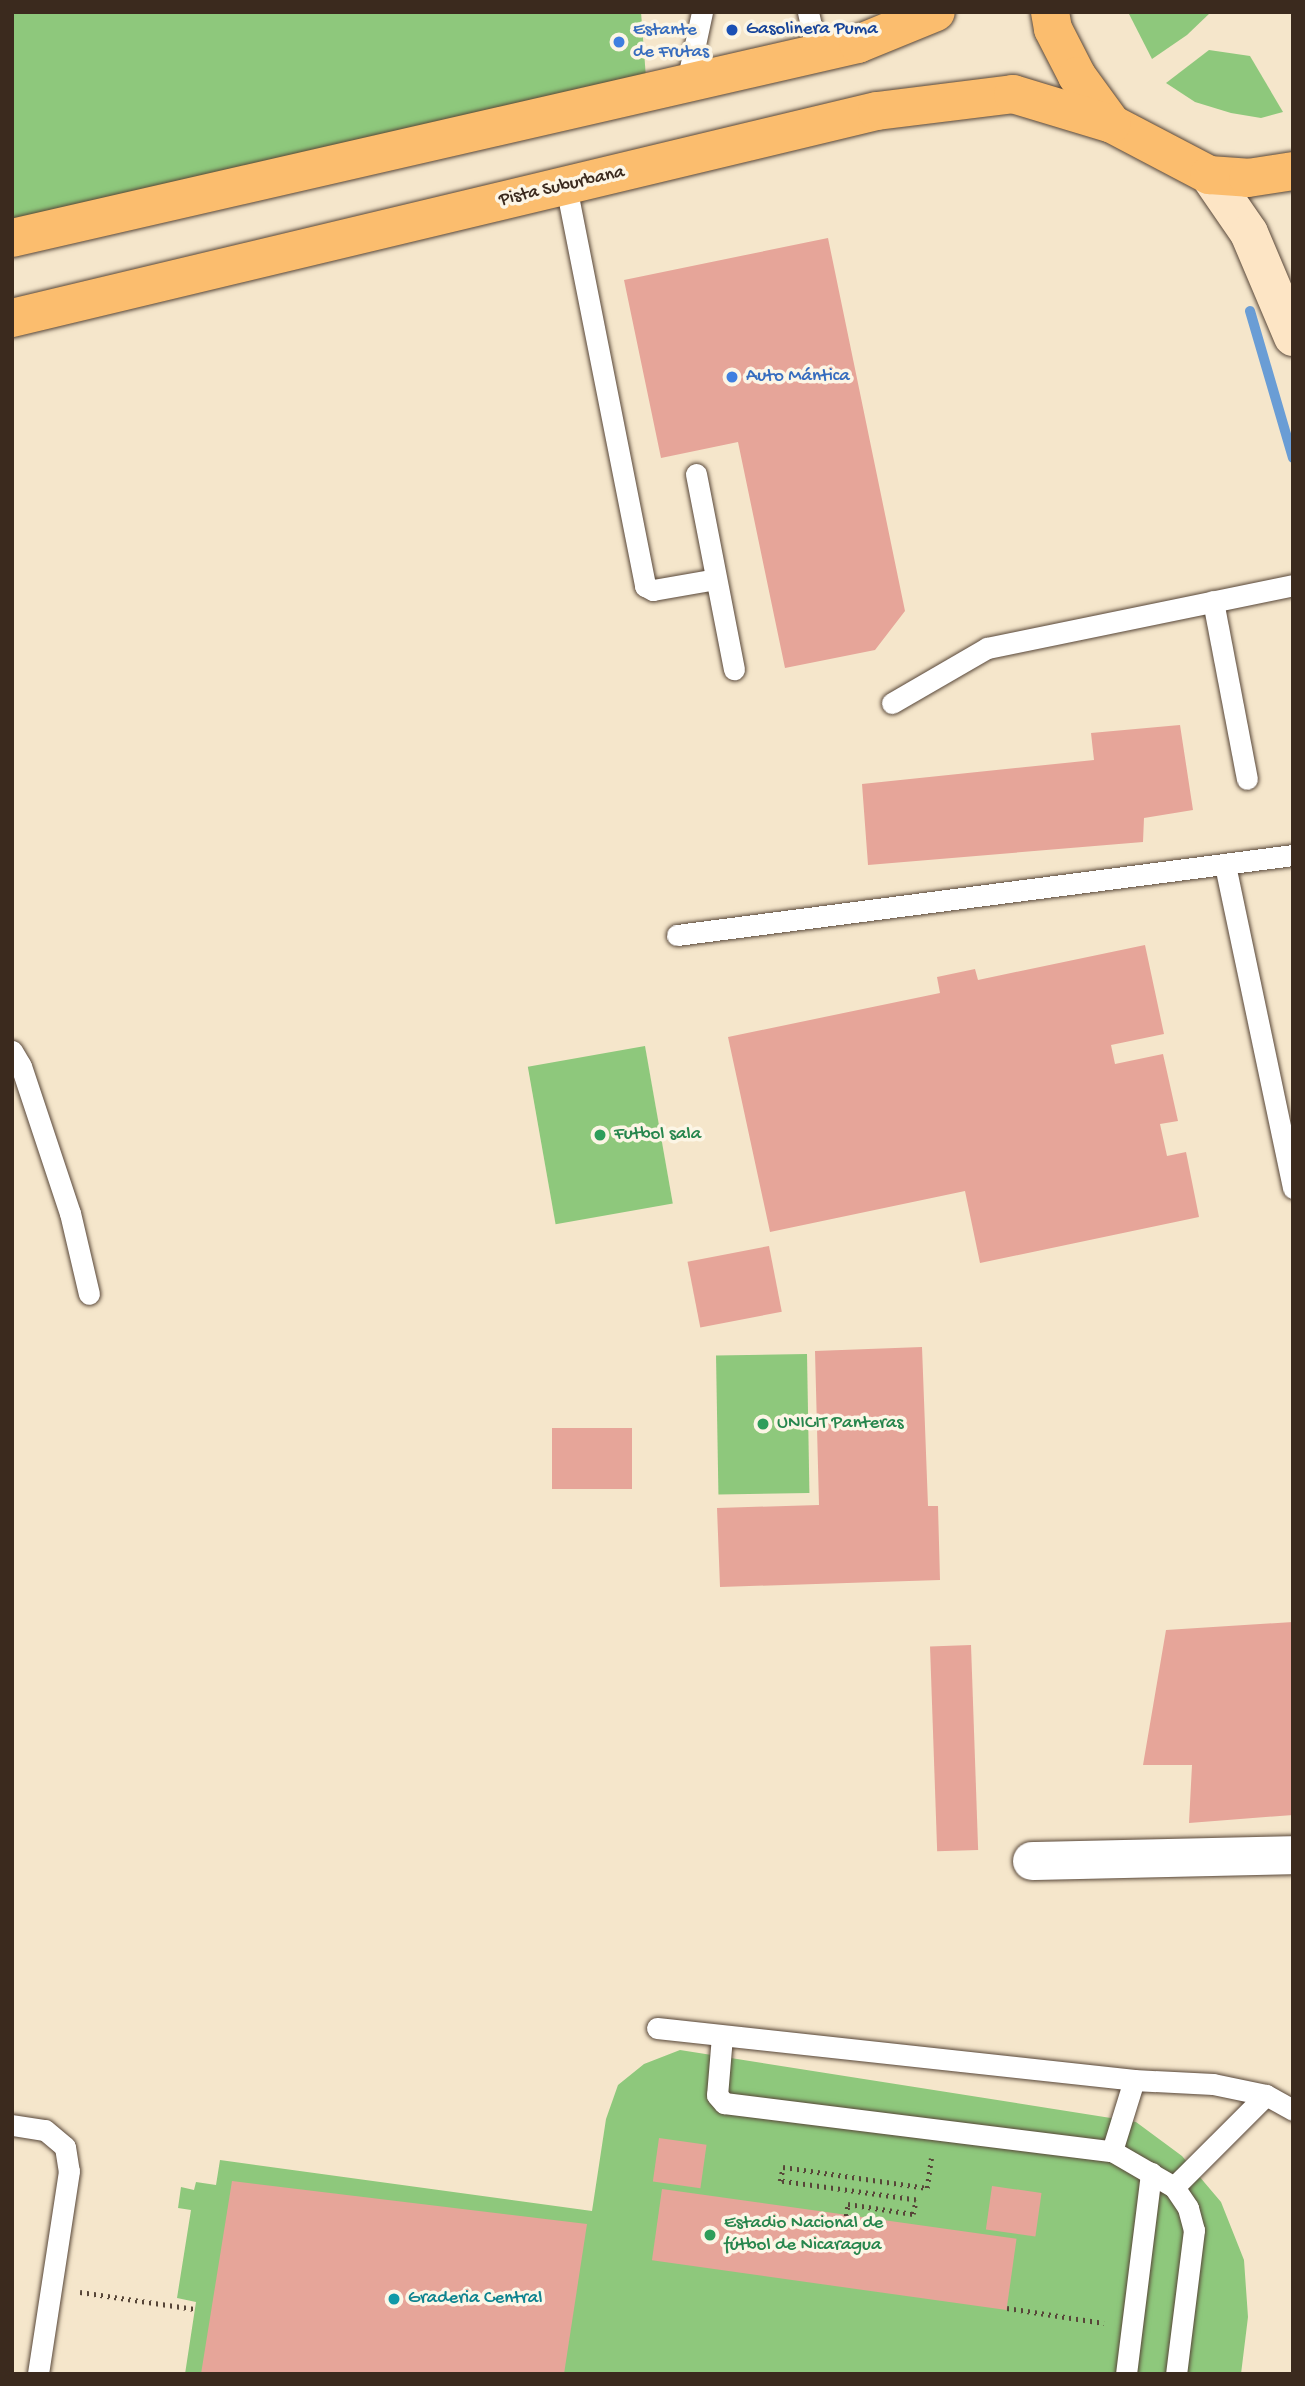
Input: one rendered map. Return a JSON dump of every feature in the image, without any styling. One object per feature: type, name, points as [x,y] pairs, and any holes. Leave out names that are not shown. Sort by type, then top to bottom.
[{"type":"main road","points":[[12,239],[858,44],[936,12]]},
{"type":"main road","points":[[1050,12],[1053,29],[1077,76],[1112,124]]},
{"type":"main road","name":"Pista Suburbana","points":[[12,318],[877,111],[985,94],[1030,97],[1112,124],[1209,175]]},
{"type":"main road","points":[[1209,175],[1248,178],[1293,171]]},
{"type":"main road","points":[[1209,175],[1249,233],[1293,337]]},
{"type":"street","points":[[1031,1861],[1293,1855]]},
{"type":"lane","points":[[687,82],[702,12]]},
{"type":"lane","points":[[808,12],[817,53]]},
{"type":"lane","points":[[566,186],[645,586],[653,590],[716,579]]},
{"type":"lane","points":[[696,474],[734,669]]},
{"type":"lane","points":[[892,703],[987,648],[1287,587]]},
{"type":"lane","points":[[1213,601],[1247,779]]},
{"type":"lane","points":[[677,935],[1293,855]]},
{"type":"lane","points":[[1225,865],[1293,1188]]},
{"type":"lane","points":[[12,1051],[21,1066],[70,1213],[89,1294]]},
{"type":"lane","points":[[657,2028],[1134,2080],[1213,2084],[1266,2095],[1293,2110]]},
{"type":"lane","points":[[722,2036],[717,2095],[724,2103],[1112,2151],[1174,2187],[1188,2208],[1194,2230],[1175,2374]]},
{"type":"lane","points":[[1112,2151],[1134,2080]]},
{"type":"lane","points":[[1174,2187],[1266,2095]]},
{"type":"lane","points":[[12,2125],[45,2130],[65,2147],[69,2171],[38,2374]]},
{"type":"lane","points":[[1126,2374],[1150,2173]]},
{"type":"path","points":[[846,2216],[848,2204],[913,2214],[915,2200],[780,2180],[783,2167],[927,2188]]},
{"type":"path","points":[[52,2287],[195,2309]]},
{"type":"path","points":[[1007,2308],[1133,2327]]},
{"type":"green space","points":[[12,12],[641,12],[647,91],[12,238]]},
{"type":"green space","points":[[1128,12],[1211,12],[1187,35],[1152,59]]},
{"type":"green space","points":[[1209,50],[1250,56],[1283,112],[1261,118],[1231,113],[1195,102],[1166,83]]},
{"type":"green space","name":"Futbol sala","points":[[645,1046],[673,1204],[556,1224],[528,1067]]},
{"type":"green space","name":"UNICIT Panteras","points":[[807,1354],[809,1493],[718,1495],[716,1356]]},
{"type":"green space","name":"Estadio Nacional de fútbol de Nicaragua","points":[[680,2050],[1136,2122],[1182,2156],[1221,2202],[1244,2260],[1248,2317],[1241,2374],[185,2374],[196,2302],[177,2298],[191,2210],[178,2208],[181,2187],[194,2190],[196,2182],[216,2185],[220,2160],[592,2211],[606,2119],[618,2085],[644,2064]]},
{"type":"building","points":[[828,238],[905,611],[875,650],[785,668],[738,442],[661,458],[624,280]]},
{"type":"building","points":[[1180,725],[1193,810],[1144,818],[1143,842],[868,865],[862,784],[1094,760],[1091,733]]},
{"type":"building","points":[[1145,945],[1164,1034],[1111,1045],[1115,1064],[1163,1054],[1178,1121],[1160,1124],[1167,1156],[1186,1152],[1199,1217],[980,1263],[965,1191],[770,1232],[728,1037],[940,993],[937,977],[975,969],[978,980]]},
{"type":"building","points":[[769,1246],[782,1312],[700,1328],[688,1262]]},
{"type":"building","points":[[922,1347],[928,1506],[938,1506],[940,1580],[720,1587],[717,1508],[819,1505],[815,1351]]},
{"type":"building","points":[[552,1428],[632,1428],[632,1489],[552,1489]]},
{"type":"building","points":[[1293,1622],[1293,1815],[1189,1823],[1192,1765],[1143,1765],[1166,1630]]},
{"type":"building","points":[[971,1645],[978,1850],[937,1851],[930,1646]]},
{"type":"building","points":[[659,2138],[707,2145],[700,2188],[653,2182]]},
{"type":"building","name":"Graderia Central","points":[[232,2181],[587,2224],[564,2374],[201,2374]]},
{"type":"building","points":[[992,2186],[1042,2193],[1035,2237],[986,2230]]},
{"type":"building","points":[[662,2189],[1017,2239],[1006,2310],[652,2260]]},
{"type":"waterway","points":[[1250,311],[1293,458]]},
{"type":"place","name":"Gasolinera Puma","points":[[732,30]]},
{"type":"place","name":"Estante de Frutas","points":[[619,42]]},
{"type":"place","name":"Auto Mántica","points":[[732,377]]},
{"type":"place","name":"Futbol sala","points":[[600,1135]]},
{"type":"place","name":"UNICIT Panteras","points":[[763,1424]]},
{"type":"place","name":"Estadio Nacional de fútbol de Nicaragua","points":[[710,2235]]},
{"type":"place","name":"Graderia Central","points":[[394,2299]]}]
